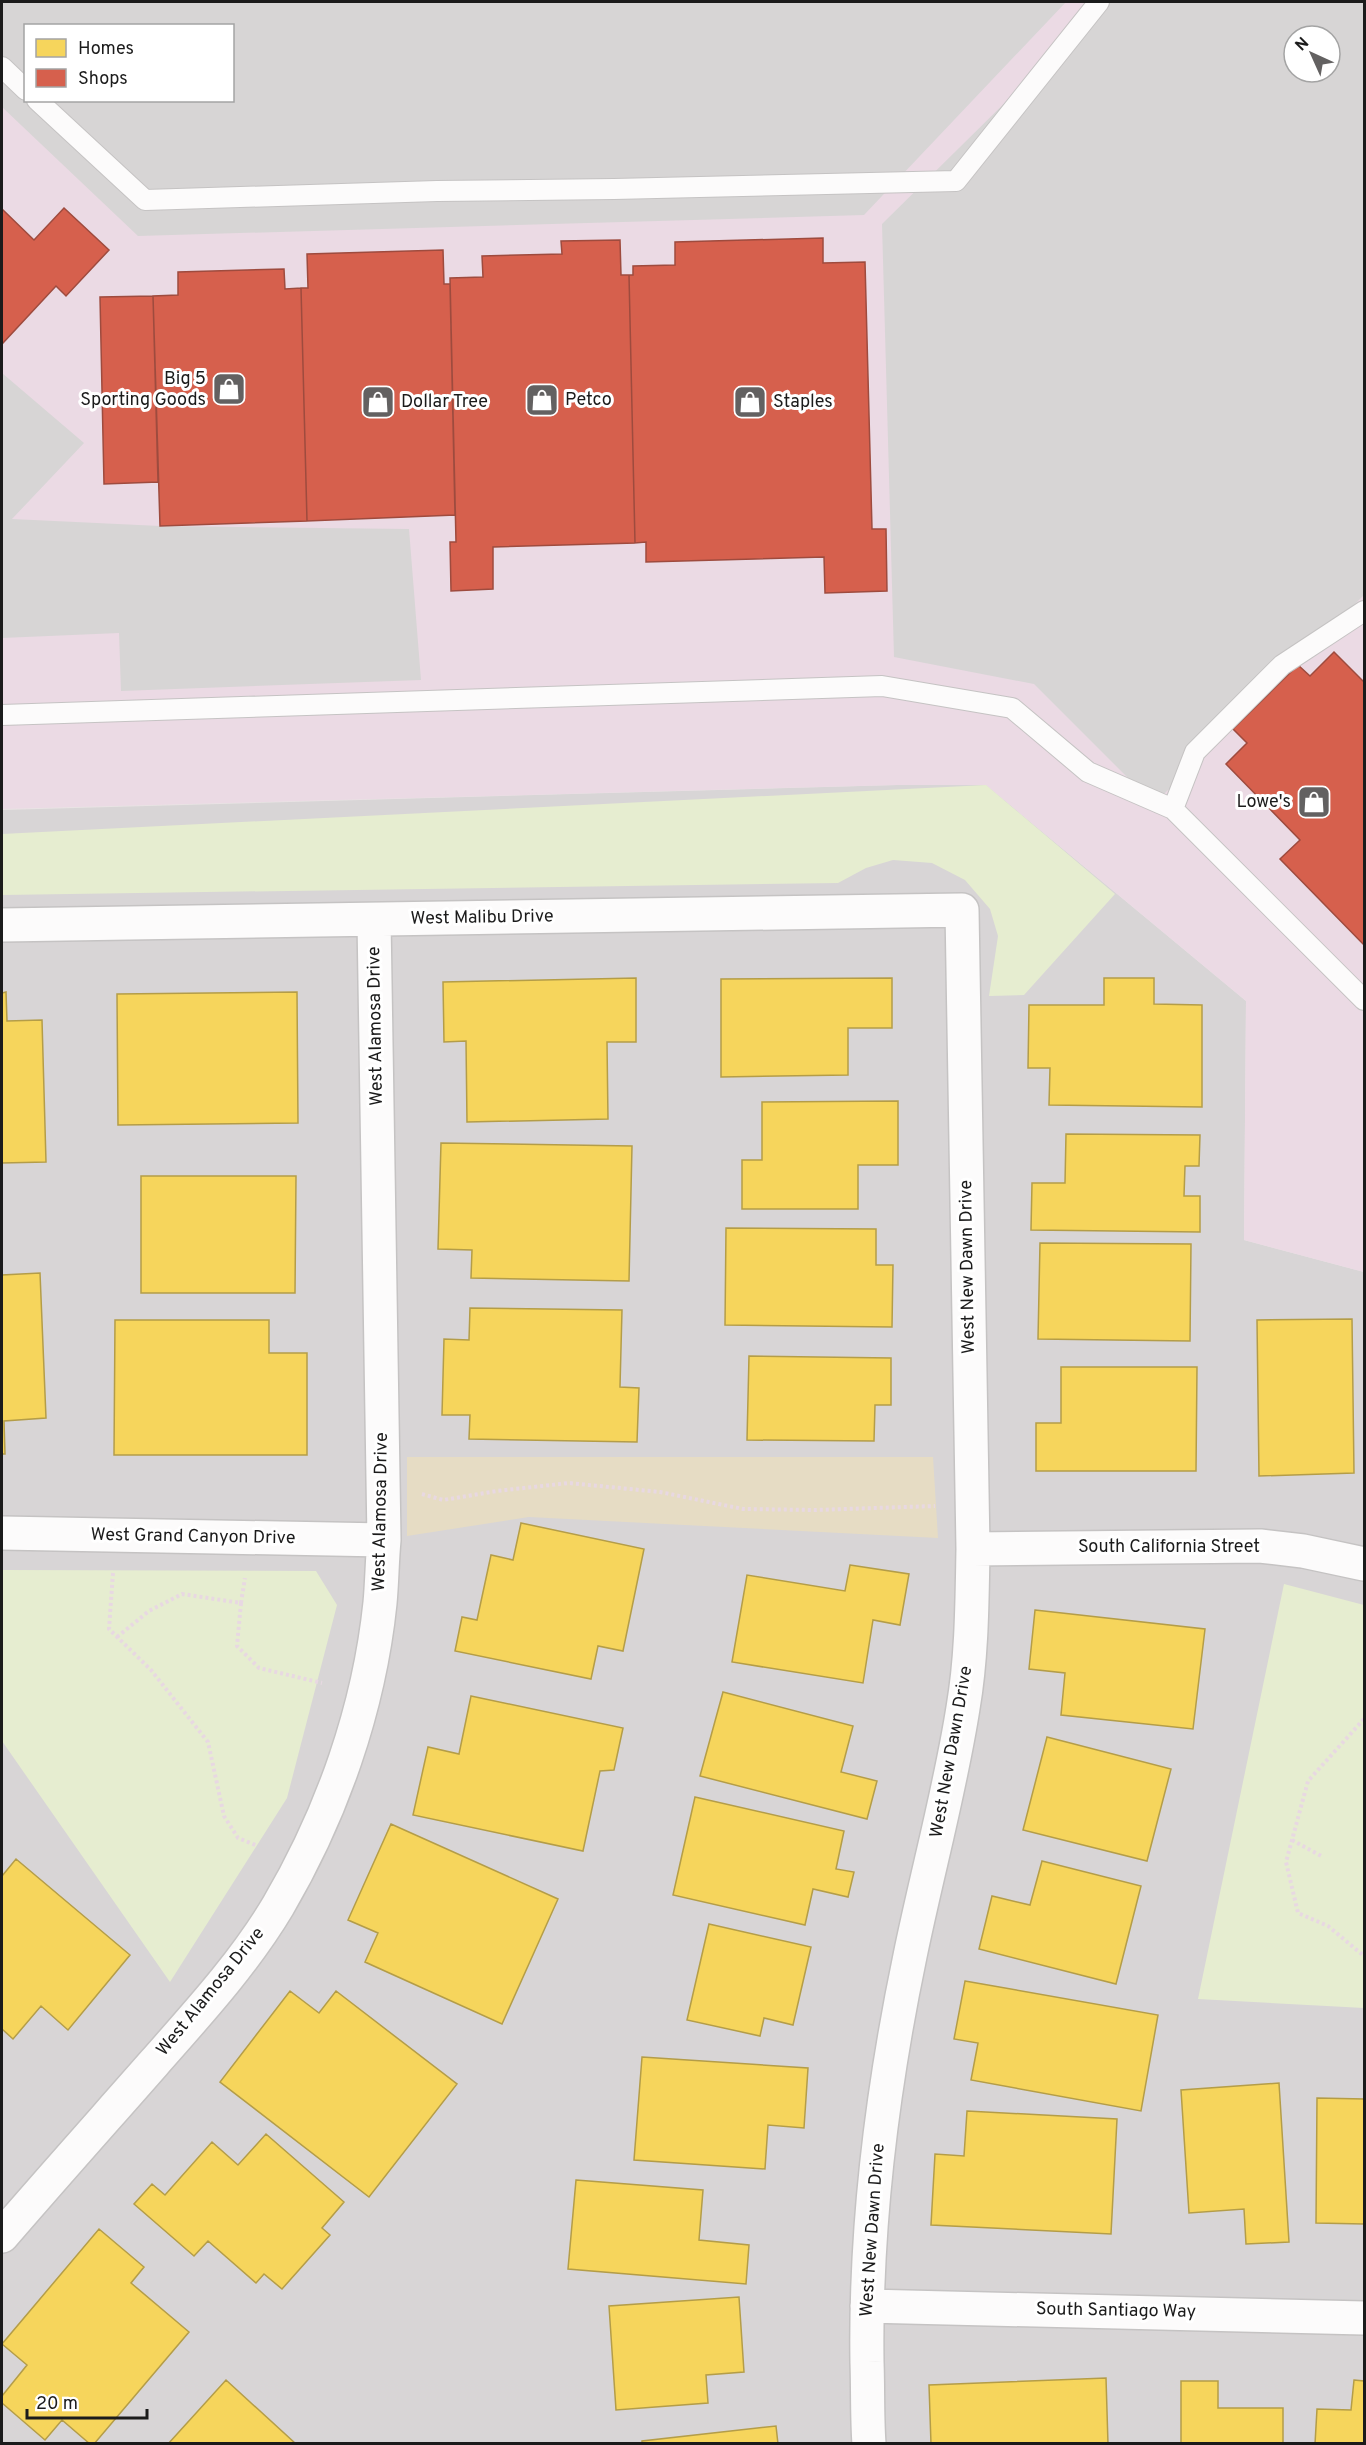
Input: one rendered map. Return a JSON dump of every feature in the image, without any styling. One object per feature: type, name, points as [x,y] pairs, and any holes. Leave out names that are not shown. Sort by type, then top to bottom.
[{"type":"street","name":"West Malibu Drive","points":[[2,926],[962,910]]},
{"type":"street","name":"West New Dawn Drive","points":[[869,2444],[867,2306],[873,2189],[888,2072],[910,1957],[964,1706],[971,1633],[973,1549],[962,910]]},
{"type":"street","name":"West Alamosa Drive","points":[[2,2236],[200,2011],[241,1961],[277,1907],[308,1851],[341,1771],[354,1731],[370,1668],[380,1604],[384,1540],[374,920]]},
{"type":"street","name":"West Grand Canyon Drive","points":[[2,1533],[384,1540]]},
{"type":"street","name":"South California Street","points":[[973,1549],[1260,1546],[1303,1551],[1365,1564]]},
{"type":"street","name":"South Santiago Way","points":[[867,2306],[1365,2318]]},
{"type":"lane","points":[[39,102],[145,200],[437,191],[956,181],[1099,2]]},
{"type":"lane","points":[[2,67],[24,88]]},
{"type":"lane","points":[[1173,809],[1195,752],[1282,665],[1365,611]]},
{"type":"lane","points":[[2,715],[882,686],[1012,708],[1088,772],[1173,809],[1365,1000]]},
{"type":"path","points":[[383,1485],[443,1500],[569,1483],[660,1492],[743,1509],[815,1510],[972,1504]]},
{"type":"path","points":[[113,1572],[109,1629],[151,1670],[208,1742],[224,1816],[238,1838],[258,1846]]},
{"type":"path","points":[[244,1578],[237,1646],[259,1668],[322,1683]]},
{"type":"path","points":[[117,1637],[149,1611],[182,1594],[242,1603]]},
{"type":"path","points":[[1365,1719],[1308,1781],[1286,1862],[1298,1913],[1328,1926],[1365,1956]]},
{"type":"path","points":[[1292,1840],[1323,1857]]},
{"type":"shaded area","points":[[2,2],[1364,2],[1364,1272],[1244,1240],[1246,1001],[986,785],[897,785],[2,809]]},
{"type":"shaded area","points":[[2,2],[1066,2],[864,215],[138,236],[2,107]]},
{"type":"shaded area","points":[[1107,2],[1364,2],[1364,595],[1154,804],[1034,684],[894,657],[882,224]]},
{"type":"shaded area","points":[[2,373],[84,443],[12,519],[160,526],[409,529],[421,680],[121,691],[119,633],[2,638]]},
{"type":"shaded area","points":[[897,785],[986,785],[1246,1001],[1244,1240],[1364,1272],[1364,2443],[2,2443],[2,810]]},
{"type":"shaded area","points":[[407,1457],[933,1457],[938,1538],[529,1517],[407,1536]]},
{"type":"green space","points":[[986,785],[1115,894],[1024,995],[989,996],[998,936],[990,909],[965,880],[932,863],[893,860],[866,868],[838,883],[2,895],[2,834]]},
{"type":"green space","points":[[2,1570],[316,1571],[337,1605],[287,1798],[170,1982],[2,1741]]},
{"type":"green space","points":[[1284,1584],[1364,1605],[1364,2008],[1198,1999]]},
{"type":"building: Homes","points":[[636,978],[636,1042],[607,1042],[608,1119],[467,1122],[466,1041],[444,1042],[443,982]]},
{"type":"building: Homes","points":[[892,978],[892,1028],[848,1028],[848,1075],[721,1077],[721,979]]},
{"type":"building: Homes","points":[[1104,978],[1154,978],[1154,1004],[1202,1005],[1202,1107],[1049,1105],[1050,1068],[1028,1068],[1029,1005],[1104,1005]]},
{"type":"building: Homes","points":[[6,992],[7,1021],[42,1020],[46,1162],[2,1163],[2,993]]},
{"type":"building: Homes","points":[[297,992],[298,1123],[118,1125],[117,994]]},
{"type":"building: Homes","points":[[898,1101],[898,1165],[858,1165],[858,1209],[742,1209],[742,1160],[762,1160],[762,1102]]},
{"type":"building: Homes","points":[[1066,1134],[1200,1135],[1199,1166],[1185,1166],[1184,1196],[1200,1196],[1200,1232],[1031,1230],[1032,1183],[1065,1183]]},
{"type":"building: Homes","points":[[441,1143],[632,1146],[629,1281],[471,1278],[472,1250],[438,1249]]},
{"type":"building: Homes","points":[[141,1176],[296,1176],[295,1293],[141,1293]]},
{"type":"building: Homes","points":[[726,1228],[876,1229],[876,1265],[893,1265],[892,1327],[725,1325]]},
{"type":"building: Homes","points":[[1040,1243],[1191,1244],[1190,1341],[1038,1339]]},
{"type":"building: Homes","points":[[40,1273],[46,1418],[4,1421],[5,1454],[2,1454],[2,1275]]},
{"type":"building: Homes","points":[[470,1308],[622,1310],[620,1387],[639,1388],[637,1442],[469,1439],[470,1415],[442,1415],[444,1339],[469,1340]]},
{"type":"building: Homes","points":[[1352,1319],[1354,1473],[1259,1476],[1257,1320]]},
{"type":"building: Homes","points":[[115,1320],[269,1320],[269,1353],[307,1353],[307,1455],[114,1455]]},
{"type":"building: Homes","points":[[749,1356],[891,1358],[891,1405],[875,1405],[874,1441],[747,1440]]},
{"type":"building: Homes","points":[[1061,1367],[1197,1367],[1196,1471],[1036,1471],[1036,1423],[1061,1423]]},
{"type":"building: Homes","points":[[521,1523],[644,1549],[623,1651],[598,1646],[591,1679],[455,1651],[462,1617],[477,1620],[491,1555],[513,1560]]},
{"type":"building: Homes","points":[[850,1565],[909,1574],[900,1625],[873,1620],[863,1683],[732,1662],[747,1575],[845,1591]]},
{"type":"building: Homes","points":[[1035,1610],[1205,1629],[1193,1729],[1061,1715],[1065,1673],[1029,1669]]},
{"type":"building: Homes","points":[[723,1692],[853,1726],[841,1772],[877,1781],[867,1819],[700,1776]]},
{"type":"building: Homes","points":[[471,1696],[623,1728],[614,1770],[600,1771],[583,1851],[413,1815],[428,1747],[459,1754]]},
{"type":"building: Homes","points":[[1047,1737],[1171,1769],[1147,1861],[1023,1830]]},
{"type":"building: Homes","points":[[695,1797],[844,1831],[836,1869],[854,1872],[848,1897],[813,1889],[805,1925],[673,1895]]},
{"type":"building: Homes","points":[[391,1824],[558,1899],[502,2024],[365,1962],[378,1933],[348,1920]]},
{"type":"building: Homes","points":[[16,1859],[130,1955],[68,2030],[41,2006],[13,2039],[2,2029],[2,1876]]},
{"type":"building: Homes","points":[[1042,1861],[1141,1886],[1116,1984],[979,1949],[992,1896],[1030,1905]]},
{"type":"building: Homes","points":[[709,1924],[811,1947],[793,2025],[764,2018],[760,2036],[687,2020]]},
{"type":"building: Homes","points":[[965,1981],[1158,2015],[1141,2111],[971,2080],[978,2043],[954,2039]]},
{"type":"building: Homes","points":[[290,1991],[319,2013],[336,1991],[457,2084],[369,2197],[220,2082]]},
{"type":"building: Homes","points":[[642,2057],[808,2068],[804,2128],[768,2125],[765,2169],[634,2160]]},
{"type":"building: Homes","points":[[1279,2083],[1289,2242],[1246,2244],[1244,2209],[1189,2213],[1181,2090]]},
{"type":"building: Homes","points":[[1317,2098],[1364,2099],[1364,2224],[1316,2223]]},
{"type":"building: Homes","points":[[967,2111],[1117,2119],[1111,2234],[931,2225],[935,2154],[964,2156]]},
{"type":"building: Homes","points":[[266,2134],[344,2202],[322,2228],[330,2235],[282,2289],[264,2274],[256,2283],[208,2241],[194,2256],[134,2204],[152,2184],[165,2195],[212,2142],[238,2165]]},
{"type":"building: Homes","points":[[576,2180],[703,2190],[699,2240],[749,2245],[746,2284],[568,2269]]},
{"type":"building: Homes","points":[[99,2229],[144,2267],[131,2283],[189,2332],[94,2444],[90,2444],[62,2420],[45,2440],[2,2403],[2,2396],[27,2365],[2,2344]]},
{"type":"building: Homes","points":[[739,2297],[744,2372],[706,2375],[708,2403],[616,2410],[609,2306]]},
{"type":"building: Homes","points":[[1106,2378],[1108,2444],[931,2444],[929,2385]]},
{"type":"building: Homes","points":[[226,2380],[296,2444],[168,2444]]},
{"type":"building: Homes","points":[[1354,2380],[1364,2381],[1364,2444],[1315,2444],[1317,2409],[1351,2410]]},
{"type":"building: Homes","points":[[1181,2381],[1218,2381],[1218,2408],[1283,2408],[1283,2444],[1181,2444]]},
{"type":"building: Homes","points":[[776,2426],[778,2444],[642,2444],[642,2441]]},
{"type":"building: Shops","points":[[64,208],[109,250],[66,296],[56,286],[2,344],[2,209],[34,240]]},
{"type":"building: Shops","name":"Staples","points":[[823,238],[823,263],[865,262],[872,529],[886,529],[887,591],[825,593],[824,557],[646,562],[646,542],[635,543],[629,275],[633,275],[633,266],[675,265],[675,242]]},
{"type":"building: Shops","name":"Petco","points":[[620,240],[621,275],[629,275],[635,543],[493,547],[493,589],[451,591],[450,542],[456,542],[450,278],[483,277],[482,256],[562,254],[561,241]]},
{"type":"building: Shops","name":"Dollar Tree","points":[[443,250],[444,284],[450,284],[455,515],[307,521],[301,288],[308,288],[307,254]]},
{"type":"building: Shops","name":"Big 5 Sporting Goods","points":[[284,269],[285,289],[301,288],[307,521],[160,526],[153,296],[178,295],[178,272]]},
{"type":"building: Shops","points":[[153,296],[158,482],[104,484],[100,297]]},
{"type":"building: Shops","name":"Lowe's","points":[[1334,652],[1364,682],[1364,945],[1280,859],[1300,840],[1226,764],[1247,743],[1233,729],[1298,665],[1310,676]]},
{"type":"place","name":"Big 5 Sporting Goods","points":[[229,389]]},
{"type":"place","name":"Petco","points":[[542,400]]},
{"type":"place","name":"Dollar Tree","points":[[378,402]]},
{"type":"place","name":"Staples","points":[[750,402]]},
{"type":"place","name":"Lowe's","points":[[1314,802]]}]
